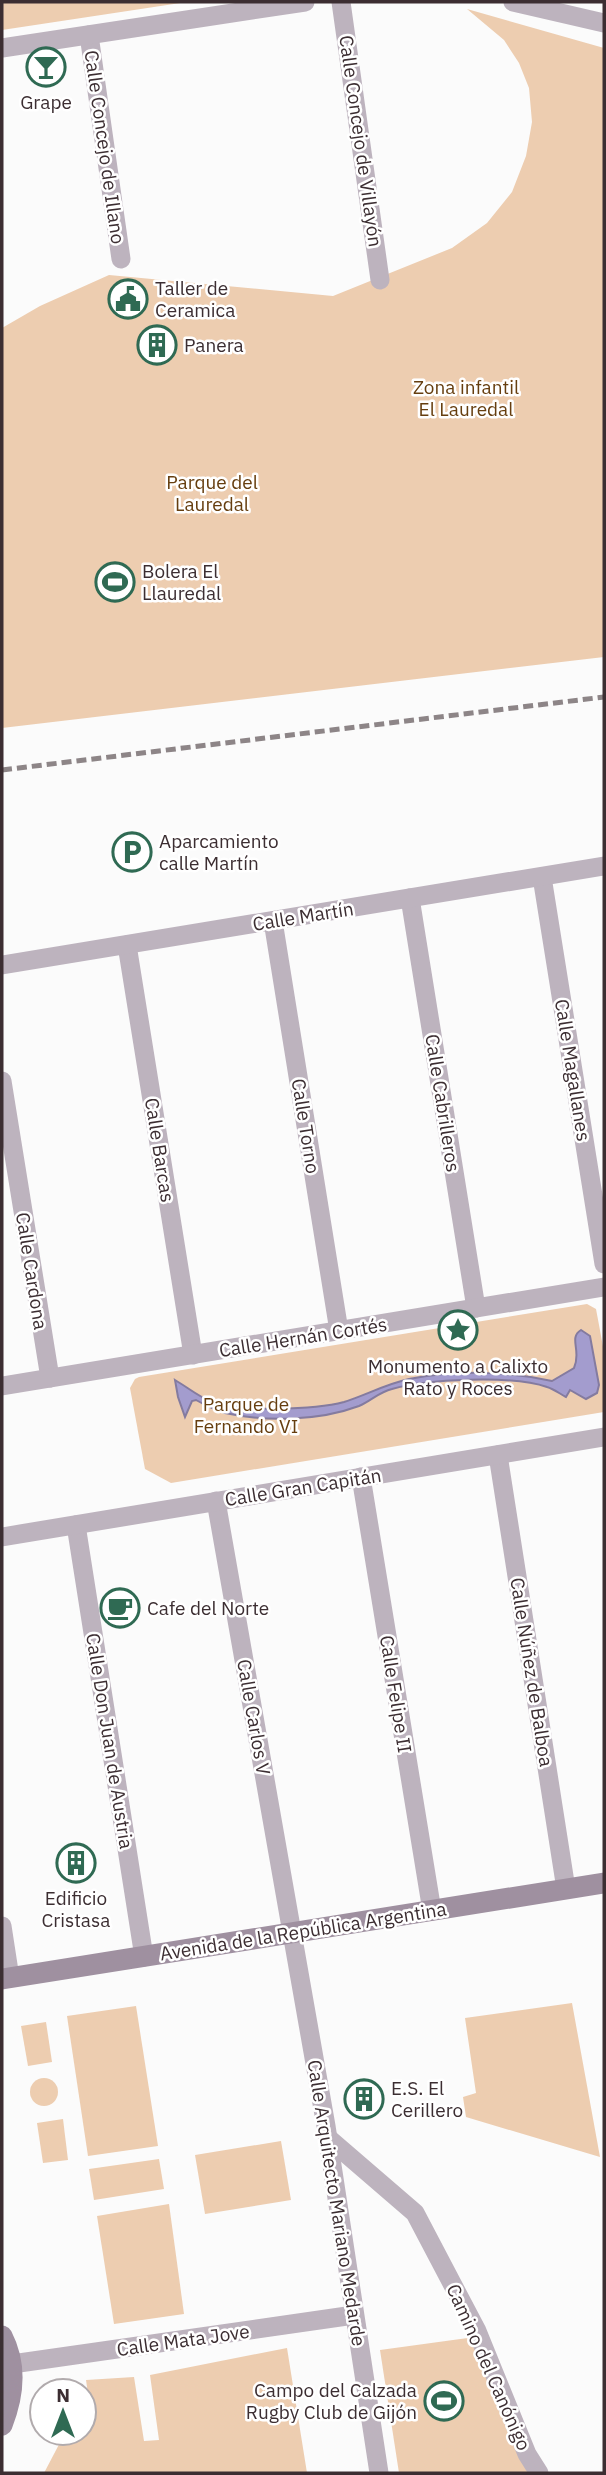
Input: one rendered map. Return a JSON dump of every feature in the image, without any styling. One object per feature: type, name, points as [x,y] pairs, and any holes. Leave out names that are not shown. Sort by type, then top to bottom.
[{"type":"street","points":[[2,48],[305,2]]},
{"type":"street","name":"Calle Concejo de Villayón","points":[[341,2],[380,280]]},
{"type":"street","points":[[513,2],[604,23]]},
{"type":"street","name":"Calle Concejo de Illano","points":[[89,35],[121,259]]},
{"type":"street","name":"Calle Martín","points":[[2,965],[604,866]]},
{"type":"street","name":"Calle Magallanes","points":[[542,877],[604,1264]]},
{"type":"street","name":"Calle Cabrilleros","points":[[410,898],[476,1308]]},
{"type":"street","name":"Calle Torno","points":[[273,921],[339,1331]]},
{"type":"street","name":"Calle Barcas","points":[[127,945],[193,1355]]},
{"type":"street","name":"Calle Cardona","points":[[2,1081],[50,1378]]},
{"type":"street","name":"Calle Hernán Cortés","points":[[2,1386],[604,1287]]},
{"type":"street","name":"Calle Gran Capitán","points":[[2,1537],[604,1437]]},
{"type":"street","name":"Calle Núñez de Balboa","points":[[498,1455],[566,1889]]},
{"type":"street","name":"Calle Felipe II","points":[[361,1477],[432,1911]]},
{"type":"street","name":"Calle Carlos V","points":[[216,1502],[292,1933]]},
{"type":"street","name":"Calle Don Juan de Austria","points":[[76,1525],[144,1957]]},
{"type":"street","name":"Avenida de la República Argentina","points":[[6,1979],[604,1883]]},
{"type":"street","points":[[2,1926],[6,1979]]},
{"type":"street","name":"Calle Arquitecto Mariano Medarde","points":[[292,1933],[328,2138],[379,2473]]},
{"type":"street","name":"Camino del Canónigo","points":[[328,2138],[415,2213],[477,2330],[527,2454],[538,2473]]},
{"type":"street","name":"Calle Mata Jove","points":[[12,2364],[354,2315]]},
{"type":"street","points":[[2,2336],[12,2364],[12,2395],[2,2425]]},
{"type":"green space","points":[[2,2],[187,2],[2,30]]},
{"type":"green space","name":"Parque del Lauredal","points":[[467,9],[604,48],[604,657],[2,728],[2,328],[40,306],[109,275],[333,296],[452,248],[487,223],[512,192],[526,156],[532,122],[529,88],[519,63],[504,40]]},
{"type":"green space","name":"Parque de Fernando VI","points":[[587,1304],[596,1309],[604,1352],[604,1412],[171,1483],[145,1469],[130,1388],[139,1377]]},
{"type":"green space","points":[[572,2003],[600,2157],[466,2117],[463,2097],[476,2093],[465,2018]]},
{"type":"green space","points":[[136,2006],[158,2146],[88,2156],[67,2016]]},
{"type":"green space","points":[[46,2022],[52,2062],[28,2066],[21,2026]]},
{"type":"green space","points":[[44,2078],[54,2082],[58,2092],[54,2102],[44,2106],[34,2102],[30,2092],[34,2082]]},
{"type":"green space","points":[[63,2119],[68,2160],[43,2163],[37,2123]]},
{"type":"green space","points":[[281,2141],[291,2200],[205,2214],[195,2155]]},
{"type":"green space","points":[[159,2159],[164,2189],[94,2200],[89,2169]]},
{"type":"green space","points":[[169,2204],[184,2314],[114,2324],[97,2216]]},
{"type":"green space","name":"Campo del Calzada Rugby Club de Gijón","points":[[475,2337],[531,2473],[399,2473],[380,2350]]},
{"type":"green space","points":[[287,2348],[307,2473],[44,2473],[58,2447],[98,2447],[98,2379],[134,2377],[144,2441],[159,2440],[150,2375]]},
{"type":"shaded area","points":[[581,1330],[590,1336],[599,1385],[597,1393],[586,1399],[570,1390],[566,1397],[550,1388],[532,1383],[470,1380],[392,1389],[359,1406],[327,1415],[258,1418],[221,1412],[196,1400],[192,1401],[185,1417],[175,1380],[212,1402],[239,1408],[277,1409],[344,1402],[401,1381],[444,1374],[499,1374],[552,1381],[574,1368],[577,1356],[575,1341]]},
{"type":"railway","points":[[2,770],[604,697]]},
{"type":"place","name":"Grape","points":[[46,67]]},
{"type":"place","name":"Taller de Ceramica","points":[[128,299]]},
{"type":"place","name":"Panera","points":[[157,345]]},
{"type":"place","name":"Bolera El Llauredal","points":[[115,582]]},
{"type":"place","name":"Aparcamiento calle Martín","points":[[132,852]]},
{"type":"place","name":"Monumento a Calixto Rato y Roces","points":[[458,1330]]},
{"type":"place","name":"Cafe del Norte","points":[[120,1608]]},
{"type":"place","name":"Edificio Cristasa","points":[[76,1863]]},
{"type":"place","name":"E.S. El Cerillero","points":[[364,2099]]},
{"type":"place","name":"Campo del Calzada Rugby Club de Gijón","points":[[444,2401]]},
{"type":"park label","name":"Zona infantil El Lauredal","points":[[466,398]]}]
